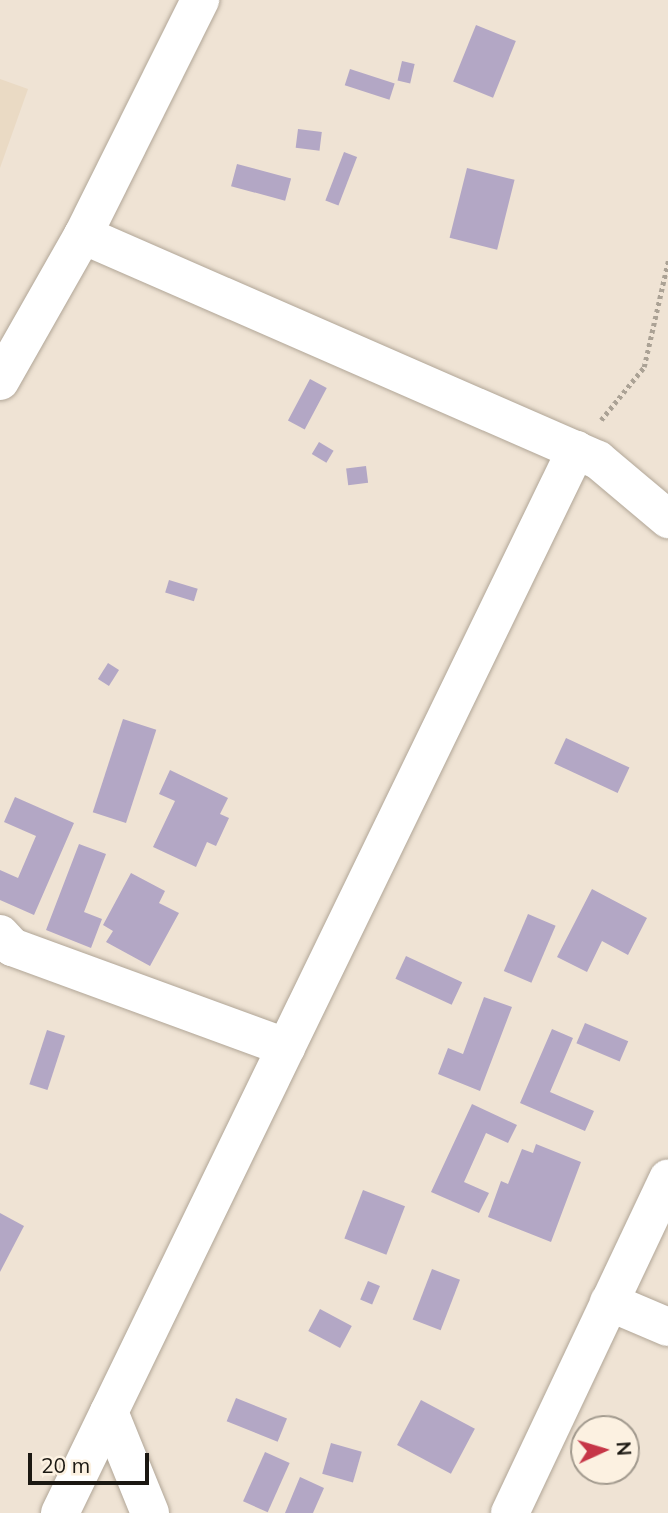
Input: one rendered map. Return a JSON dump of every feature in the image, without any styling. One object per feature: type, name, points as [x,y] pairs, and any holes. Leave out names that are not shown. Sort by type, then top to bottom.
[{"type":"street","points":[[0,381],[83,236],[200,0]]},
{"type":"street","points":[[83,236],[598,460],[668,519]]},
{"type":"street","points":[[60,1513],[576,450]]},
{"type":"street","points":[[0,934],[12,947],[286,1047]]},
{"type":"street","points":[[510,1513],[668,1178]]},
{"type":"street","points":[[609,1302],[668,1327]]},
{"type":"street","points":[[109,1412],[150,1513]]},
{"type":"path","points":[[576,450],[644,367],[668,261]]},
{"type":"shaded area","points":[[0,79],[28,89],[0,168]]},
{"type":"building","points":[[476,25],[516,41],[493,98],[453,82]]},
{"type":"building","points":[[402,61],[415,64],[410,83],[398,80]]},
{"type":"building","points":[[350,69],[395,84],[389,100],[345,85]]},
{"type":"building","points":[[298,129],[322,132],[320,151],[296,148]]},
{"type":"building","points":[[344,152],[357,157],[338,206],[325,201]]},
{"type":"building","points":[[237,164],[291,178],[285,201],[231,186]]},
{"type":"building","points":[[467,168],[515,180],[497,250],[450,238]]},
{"type":"building","points":[[310,379],[327,388],[305,429],[288,420]]},
{"type":"building","points":[[319,442],[334,451],[326,463],[312,454]]},
{"type":"building","points":[[366,466],[368,483],[348,485],[346,468]]},
{"type":"building","points":[[169,580],[198,589],[194,601],[165,592]]},
{"type":"building","points":[[108,663],[119,670],[109,686],[98,679]]},
{"type":"building","points":[[123,719],[156,730],[126,823],[93,812]]},
{"type":"building","points":[[566,738],[629,768],[618,793],[554,763]]},
{"type":"building","points":[[170,770],[228,798],[220,814],[229,818],[216,846],[207,842],[196,867],[153,847],[175,801],[159,794]]},
{"type":"building","points":[[15,797],[74,823],[34,915],[0,900],[0,870],[18,878],[36,836],[4,822]]},
{"type":"building","points":[[79,844],[106,854],[84,912],[102,919],[91,948],[46,930]]},
{"type":"building","points":[[131,873],[165,891],[159,903],[179,913],[150,966],[106,942],[113,931],[103,925]]},
{"type":"building","points":[[592,889],[647,918],[628,955],[602,941],[587,972],[557,957]]},
{"type":"building","points":[[528,914],[556,926],[531,983],[504,971]]},
{"type":"building","points":[[406,956],[462,982],[452,1005],[395,979]]},
{"type":"building","points":[[484,997],[512,1007],[480,1091],[438,1074],[448,1048],[463,1054]]},
{"type":"building","points":[[585,1023],[628,1041],[620,1062],[576,1043]]},
{"type":"building","points":[[552,1029],[573,1038],[550,1092],[594,1111],[585,1131],[520,1103]]},
{"type":"building","points":[[47,1030],[65,1036],[47,1090],[29,1084]]},
{"type":"building","points":[[472,1104],[517,1125],[508,1143],[486,1133],[464,1182],[489,1193],[479,1213],[431,1192]]},
{"type":"building","points":[[536,1144],[581,1162],[551,1242],[488,1217],[501,1181],[508,1184],[522,1149],[533,1153]]},
{"type":"building","points":[[363,1190],[405,1206],[386,1255],[344,1239]]},
{"type":"building","points":[[0,1213],[24,1226],[0,1272]]},
{"type":"building","points":[[432,1269],[460,1280],[441,1330],[413,1319]]},
{"type":"building","points":[[368,1281],[380,1286],[372,1304],[360,1299]]},
{"type":"building","points":[[320,1309],[352,1326],[340,1348],[308,1331]]},
{"type":"building","points":[[236,1398],[287,1419],[278,1442],[227,1421]]},
{"type":"building","points":[[421,1400],[475,1429],[451,1474],[397,1445]]},
{"type":"building","points":[[331,1443],[362,1452],[353,1483],[322,1474]]},
{"type":"building","points":[[265,1452],[290,1463],[268,1512],[243,1501]]},
{"type":"building","points":[[300,1477],[324,1488],[313,1513],[285,1513]]}]
